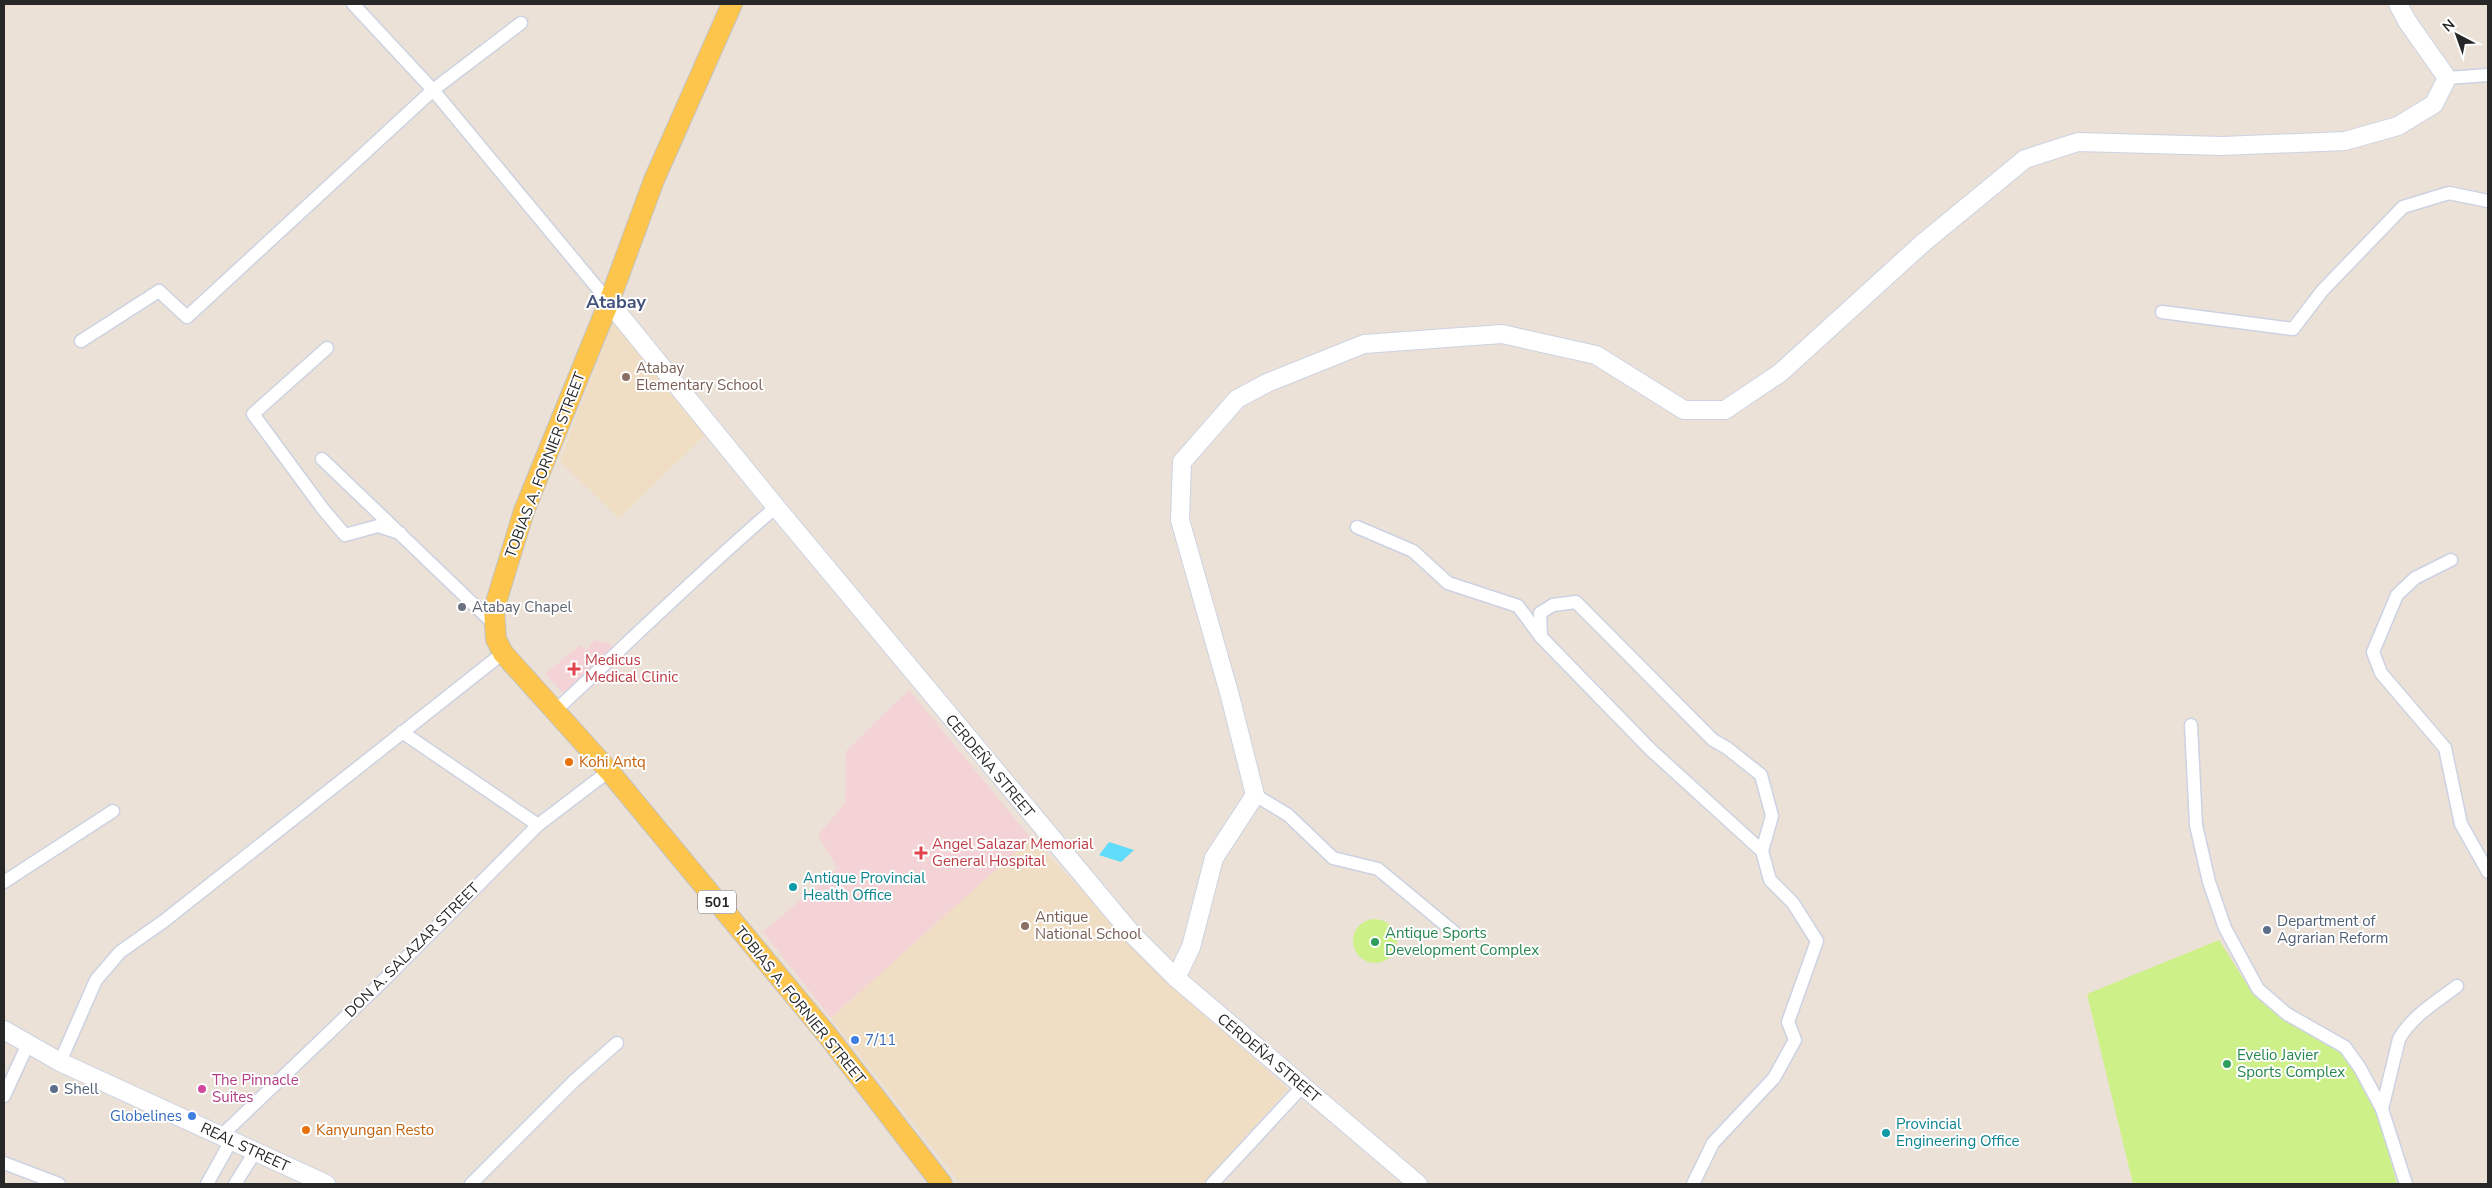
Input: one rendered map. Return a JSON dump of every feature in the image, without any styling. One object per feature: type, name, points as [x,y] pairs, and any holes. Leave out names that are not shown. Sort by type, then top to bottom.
[{"type":"main road","name":"TOBIAS A. FORNIER STREET","points":[[732,4],[654,180],[609,302],[524,511],[498,592],[493,623],[496,639],[502,653],[609,771],[828,1036],[942,1184]]},
{"type":"main road","points":[[1176,978],[1191,946],[1214,858],[1255,795],[1230,696],[1180,520],[1182,462],[1238,399],[1267,383],[1364,344],[1502,334],[1596,356],[1684,410],[1725,410],[1780,373],[1923,243],[2024,159],[2078,142],[2222,146],[2346,141],[2398,126],[2434,104],[2447,78],[2407,21],[2398,4]]},
{"type":"main road","name":"CERDEÑA STREET","points":[[609,302],[776,507],[1132,934],[1176,978],[1418,1184]]},
{"type":"main road","name":"REAL STREET","points":[[4,1030],[60,1062],[326,1184]]},
{"type":"street","points":[[352,4],[433,90],[609,302]]},
{"type":"street","points":[[81,341],[159,291],[187,317],[433,90],[521,23]]},
{"type":"street","points":[[2447,78],[2488,75]]},
{"type":"street","points":[[2162,312],[2293,329],[2322,291],[2403,207],[2448,193],[2488,201]]},
{"type":"street","points":[[327,348],[254,414],[322,508],[345,535],[378,526],[400,534]]},
{"type":"street","points":[[322,459],[493,623]]},
{"type":"street","points":[[555,710],[652,621],[708,566],[776,507]]},
{"type":"street","points":[[1357,527],[1413,551],[1448,583],[1518,606],[1541,637],[1651,750],[1762,851]]},
{"type":"street","points":[[2451,560],[2415,578],[2397,595],[2373,652],[2381,673],[2445,748],[2461,824],[2488,872]]},
{"type":"street","points":[[1541,637],[1540,613],[1553,604],[1576,602],[1713,740],[1727,748],[1761,775],[1772,816],[1762,851],[1770,880],[1793,903],[1817,941],[1788,1022],[1795,1040],[1774,1078],[1713,1143],[1693,1184]]},
{"type":"street","points":[[60,1062],[96,980],[120,952],[164,921],[502,653]]},
{"type":"street","points":[[2191,725],[2196,825],[2209,882],[2225,928],[2258,989],[2287,1014],[2345,1047],[2360,1068],[2382,1109],[2406,1184]]},
{"type":"street","points":[[402,732],[538,825]]},
{"type":"street","name":"DON A. SALAZAR STREET","points":[[207,1184],[226,1138],[538,825],[609,771]]},
{"type":"street","points":[[1255,795],[1288,815],[1333,858],[1378,869],[1454,932]]},
{"type":"street","points":[[4,882],[113,811]]},
{"type":"street","points":[[2382,1109],[2399,1039],[2404,1030],[2411,1022],[2457,986]]},
{"type":"street","points":[[471,1184],[574,1081],[618,1043]]},
{"type":"street","points":[[4,1096],[28,1044]]},
{"type":"street","points":[[1212,1184],[1303,1086]]},
{"type":"street","points":[[235,1184],[254,1152]]},
{"type":"street","points":[[4,1163],[59,1184]]},
{"type":"shaded area","name":"Atabay Elementary School","points":[[614,318],[705,435],[619,518],[560,461]]},
{"type":"shaded area","name":"Medicus Medical Clinic","points":[[595,640],[609,643],[616,650],[566,696],[545,674],[580,645],[594,658],[582,645],[588,649]]},
{"type":"shaded area","name":"Angel Salazar Memorial General Hospital","points":[[909,690],[1031,838],[831,1018],[763,932],[837,868],[818,835],[845,803],[846,751]]},
{"type":"shaded area","name":"Antique National School","points":[[1031,838],[1204,1014],[1288,1089],[1203,1184],[961,1184],[831,1018]]},
{"type":"green space","name":"Antique Sports Development Complex","points":[[1375,919],[1387,923],[1393,929],[1397,941],[1393,953],[1387,959],[1375,963],[1363,959],[1357,953],[1353,941],[1357,929],[1363,923]]},
{"type":"green space","name":"Evelio Javier Sports Complex","points":[[2219,940],[2253,994],[2342,1054],[2358,1074],[2376,1107],[2397,1184],[2133,1184],[2087,994]]},
{"type":"water","points":[[1109,842],[1134,850],[1121,862],[1099,855]]},
{"type":"place","name":"Atabay Elementary School","points":[[626,377]]},
{"type":"place","name":"Atabay Chapel","points":[[462,607]]},
{"type":"place","name":"Medicus Medical Clinic","points":[[574,669]]},
{"type":"place","name":"Kohi Antq","points":[[569,762]]},
{"type":"place","name":"Angel Salazar Memorial General Hospital","points":[[921,853]]},
{"type":"place","name":"Antique Provincial Health Office","points":[[793,887]]},
{"type":"place","name":"Antique National School","points":[[1025,926]]},
{"type":"place","name":"Department of Agrarian Reform","points":[[2267,930]]},
{"type":"place","name":"Antique Sports Development Complex","points":[[1375,942]]},
{"type":"place","name":"7/11","points":[[855,1040]]},
{"type":"place","name":"Evelio Javier Sports Complex","points":[[2227,1064]]},
{"type":"place","name":"Shell","points":[[54,1089]]},
{"type":"place","name":"The Pinnacle Suites","points":[[202,1089]]},
{"type":"place","name":"Globelines","points":[[192,1116]]},
{"type":"place","name":"Kanyungan Resto","points":[[306,1130]]},
{"type":"place","name":"Provincial Engineering Office","points":[[1886,1133]]},
{"type":"district","name":"Atabay","points":[[616,302]]}]
